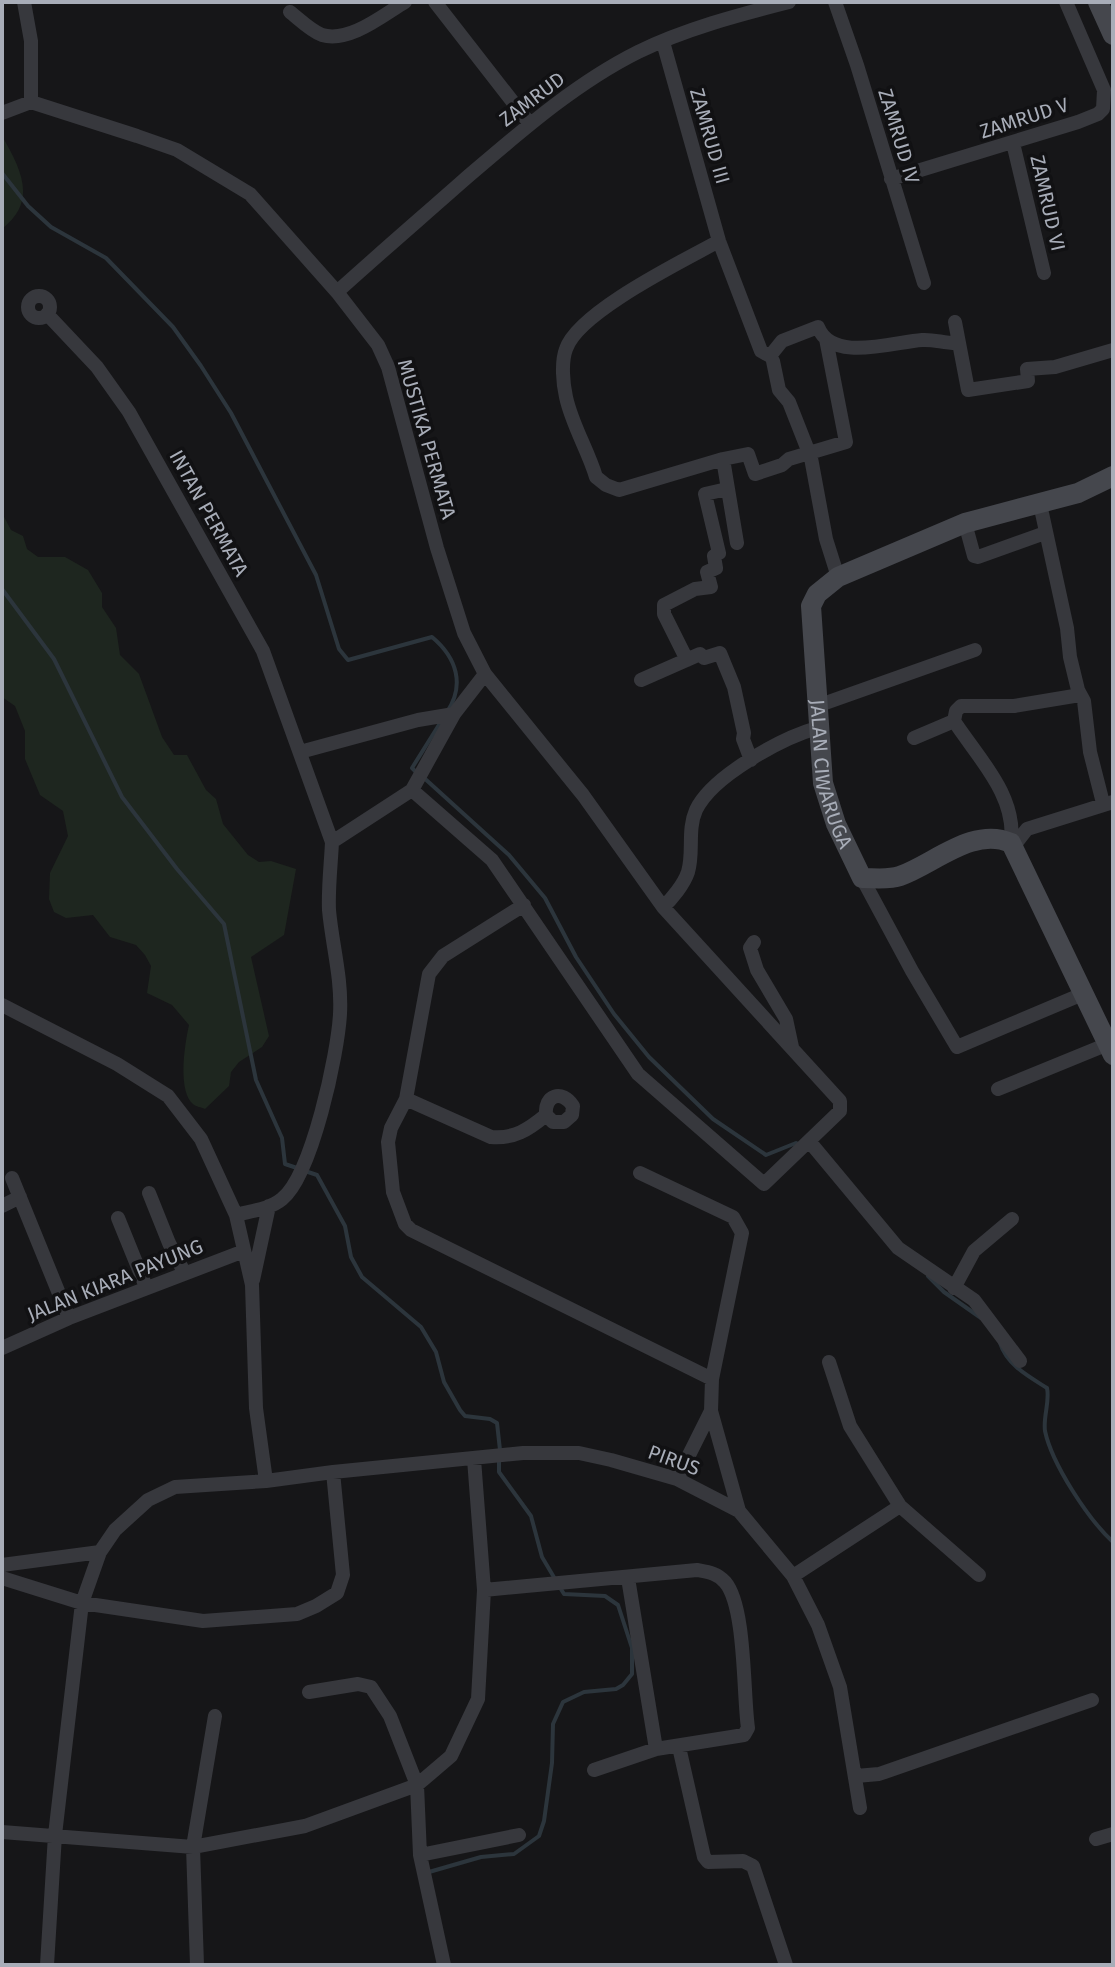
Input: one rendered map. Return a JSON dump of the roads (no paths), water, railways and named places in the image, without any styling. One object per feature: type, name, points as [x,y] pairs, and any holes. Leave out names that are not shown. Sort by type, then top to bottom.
[{"type":"street","points":[[2,113],[31,102],[31,41],[24,2]]},
{"type":"street","points":[[290,12],[321,34],[341,36],[360,29],[405,2]]},
{"type":"street","points":[[435,2],[530,124]]},
{"type":"street","name":"ZAMRUD","points":[[337,292],[530,124],[593,79],[637,53],[663,42],[748,12],[789,2]]},
{"type":"street","name":"ZAMRUD IV","points":[[835,2],[924,283]]},
{"type":"street","name":"ZAMRUD V","points":[[891,179],[1078,122],[1103,109],[1104,90],[1066,2]]},
{"type":"street","points":[[1098,2],[1113,35]]},
{"type":"street","name":"ZAMRUD III","points":[[663,42],[719,241],[763,353],[770,356],[782,341],[818,327],[826,339]]},
{"type":"street","name":"MUSTIKA PERMATA","points":[[31,102],[177,150],[250,194],[337,292],[378,345],[388,367],[437,548],[464,633],[485,674],[583,795],[663,907],[840,1101],[841,1106],[834,1118],[809,1141]]},
{"type":"street","name":"ZAMRUD VI","points":[[1013,143],[1044,273]]},
{"type":"street","points":[[719,241],[619,297],[571,338],[566,347],[566,398],[596,477],[619,490],[748,454],[755,474],[846,442],[826,339]]},
{"type":"street","name":"INTAN PERMATA","points":[[47,314],[97,367],[129,412],[263,651],[332,842]]},
{"type":"street","points":[[955,322],[968,390],[1028,381],[1027,369],[1055,367],[1113,350]]},
{"type":"street","points":[[826,339],[835,346],[853,347],[924,339],[945,344],[959,343]]},
{"type":"street","points":[[773,361],[779,390],[789,402],[809,453],[826,539],[838,577]]},
{"type":"street","points":[[723,459],[737,543]]},
{"type":"street","name":"JALAN CIWARUGA","points":[[862,878],[836,824],[823,783],[811,606],[817,594],[838,577],[965,523],[1078,493],[1113,476]]},
{"type":"street","points":[[687,660],[664,614],[664,605],[695,589],[711,587],[707,572],[716,568],[714,556],[719,553],[705,494],[727,489]]},
{"type":"street","points":[[1012,845],[1027,829],[1108,802],[1090,752],[1084,701],[1080,695],[1040,504]]},
{"type":"street","points":[[965,523],[974,556],[978,557],[1045,533]]},
{"type":"street","points":[[817,706],[975,650]]},
{"type":"street","points":[[641,680],[700,654],[704,658],[720,653],[734,687],[743,739],[751,760]]},
{"type":"street","points":[[236,1215],[269,1206],[284,1198],[316,1135],[340,1013],[339,975],[329,908],[332,842],[412,790],[454,714],[485,674]]},
{"type":"street","points":[[998,1089],[1110,1050],[1012,845],[1013,826],[1006,797],[954,721],[956,711],[961,706],[1014,706],[1080,695]]},
{"type":"street","points":[[300,752],[418,720],[454,714]]},
{"type":"street","points":[[914,738],[954,721]]},
{"type":"street","points":[[663,907],[688,872],[692,824],[696,809],[707,796],[751,760],[795,735],[817,728]]},
{"type":"street","points":[[412,790],[465,833],[492,860],[638,1074],[764,1184],[809,1141],[898,1248],[974,1300],[1020,1361]]},
{"type":"street","points":[[1012,845],[1003,839],[981,840],[960,846],[897,878],[862,878],[957,1047],[1085,993]]},
{"type":"street","points":[[524,905],[434,965],[429,974],[406,1099],[389,1135],[389,1169],[402,1216],[411,1230],[712,1379]]},
{"type":"street","points":[[754,942],[750,948],[757,970],[786,1019],[792,1048]]},
{"type":"street","points":[[2,1005],[117,1064],[168,1096],[201,1139],[236,1215],[252,1285],[256,1408],[266,1481]]},
{"type":"street","points":[[406,1099],[491,1137],[514,1136],[546,1115]]},
{"type":"street","points":[[640,1173],[733,1217],[742,1233],[712,1379],[711,1411],[739,1511]]},
{"type":"street","points":[[12,1178],[69,1318]]},
{"type":"street","points":[[149,1193],[184,1272]]},
{"type":"street","points":[[2,1206],[20,1197]]},
{"type":"street","points":[[252,1285],[269,1206]]},
{"type":"street","points":[[118,1218],[146,1287]]},
{"type":"street","points":[[954,1288],[974,1251],[1012,1219]]},
{"type":"street","name":"JALAN KIARA PAYUNG","points":[[2,1348],[146,1287],[244,1251]]},
{"type":"street","points":[[829,1362],[850,1426],[900,1506],[979,1575]]},
{"type":"street","points":[[677,1479],[711,1411]]},
{"type":"street","name":"PIRUS","points":[[47,1965],[55,1835],[82,1603],[100,1552],[122,1524],[148,1500],[175,1487],[266,1481],[515,1454],[579,1453],[677,1479],[739,1511],[793,1576],[818,1625],[840,1687],[860,1808]]},
{"type":"street","points":[[2,1832],[193,1847],[286,1831],[417,1785],[451,1756],[478,1699],[484,1590],[474,1459]]},
{"type":"street","points":[[2,1578],[82,1603],[222,1622],[297,1614],[330,1599],[337,1593],[343,1575],[333,1472]]},
{"type":"street","points":[[793,1576],[900,1506]]},
{"type":"street","points":[[2,1565],[100,1552]]},
{"type":"street","points":[[484,1590],[697,1570],[712,1572],[725,1582],[739,1619],[748,1728],[744,1735],[656,1749],[594,1770]]},
{"type":"street","points":[[628,1578],[656,1749]]},
{"type":"street","points":[[309,1692],[358,1684],[371,1687],[390,1716],[417,1785],[420,1855],[444,1965]]},
{"type":"street","points":[[856,1776],[879,1774],[1092,1700]]},
{"type":"street","points":[[197,1965],[193,1847],[215,1716]]},
{"type":"street","points":[[679,1747],[704,1857],[708,1862],[743,1861],[753,1866],[786,1965]]},
{"type":"street","points":[[1096,1839],[1113,1834]]},
{"type":"street","points":[[420,1855],[519,1835]]},
{"type":"waterway","points":[[2,173],[28,206],[51,227],[106,258],[173,327],[201,366],[231,413],[316,575],[339,649],[348,660],[432,637],[441,645],[456,672],[456,692],[447,712]]},
{"type":"waterway","points":[[2,589],[54,659],[122,797],[224,924],[256,1080],[282,1138],[285,1164],[297,1168]]},
{"type":"waterway","points":[[416,772],[412,768],[442,720]]},
{"type":"waterway","points":[[423,777],[509,855],[545,898],[576,957],[614,1014],[649,1057],[713,1119],[766,1155],[796,1143],[799,1145]]},
{"type":"waterway","points":[[305,1171],[317,1175],[345,1226],[351,1257],[362,1277],[421,1327],[436,1352],[444,1382],[460,1410],[465,1416],[490,1419],[497,1423],[500,1450]]},
{"type":"waterway","points":[[928,1276],[944,1292],[981,1318]]},
{"type":"waterway","points":[[1000,1343],[1013,1364],[1047,1388],[1045,1431],[1055,1459],[1082,1505],[1113,1542]]},
{"type":"waterway","points":[[499,1459],[499,1472],[531,1516],[542,1557],[555,1579]]},
{"type":"waterway","points":[[429,1872],[481,1857],[514,1854],[539,1836],[552,1763],[553,1724],[563,1702],[584,1692],[616,1689],[632,1674],[632,1648],[618,1605],[605,1596],[564,1594],[559,1586]]}]
